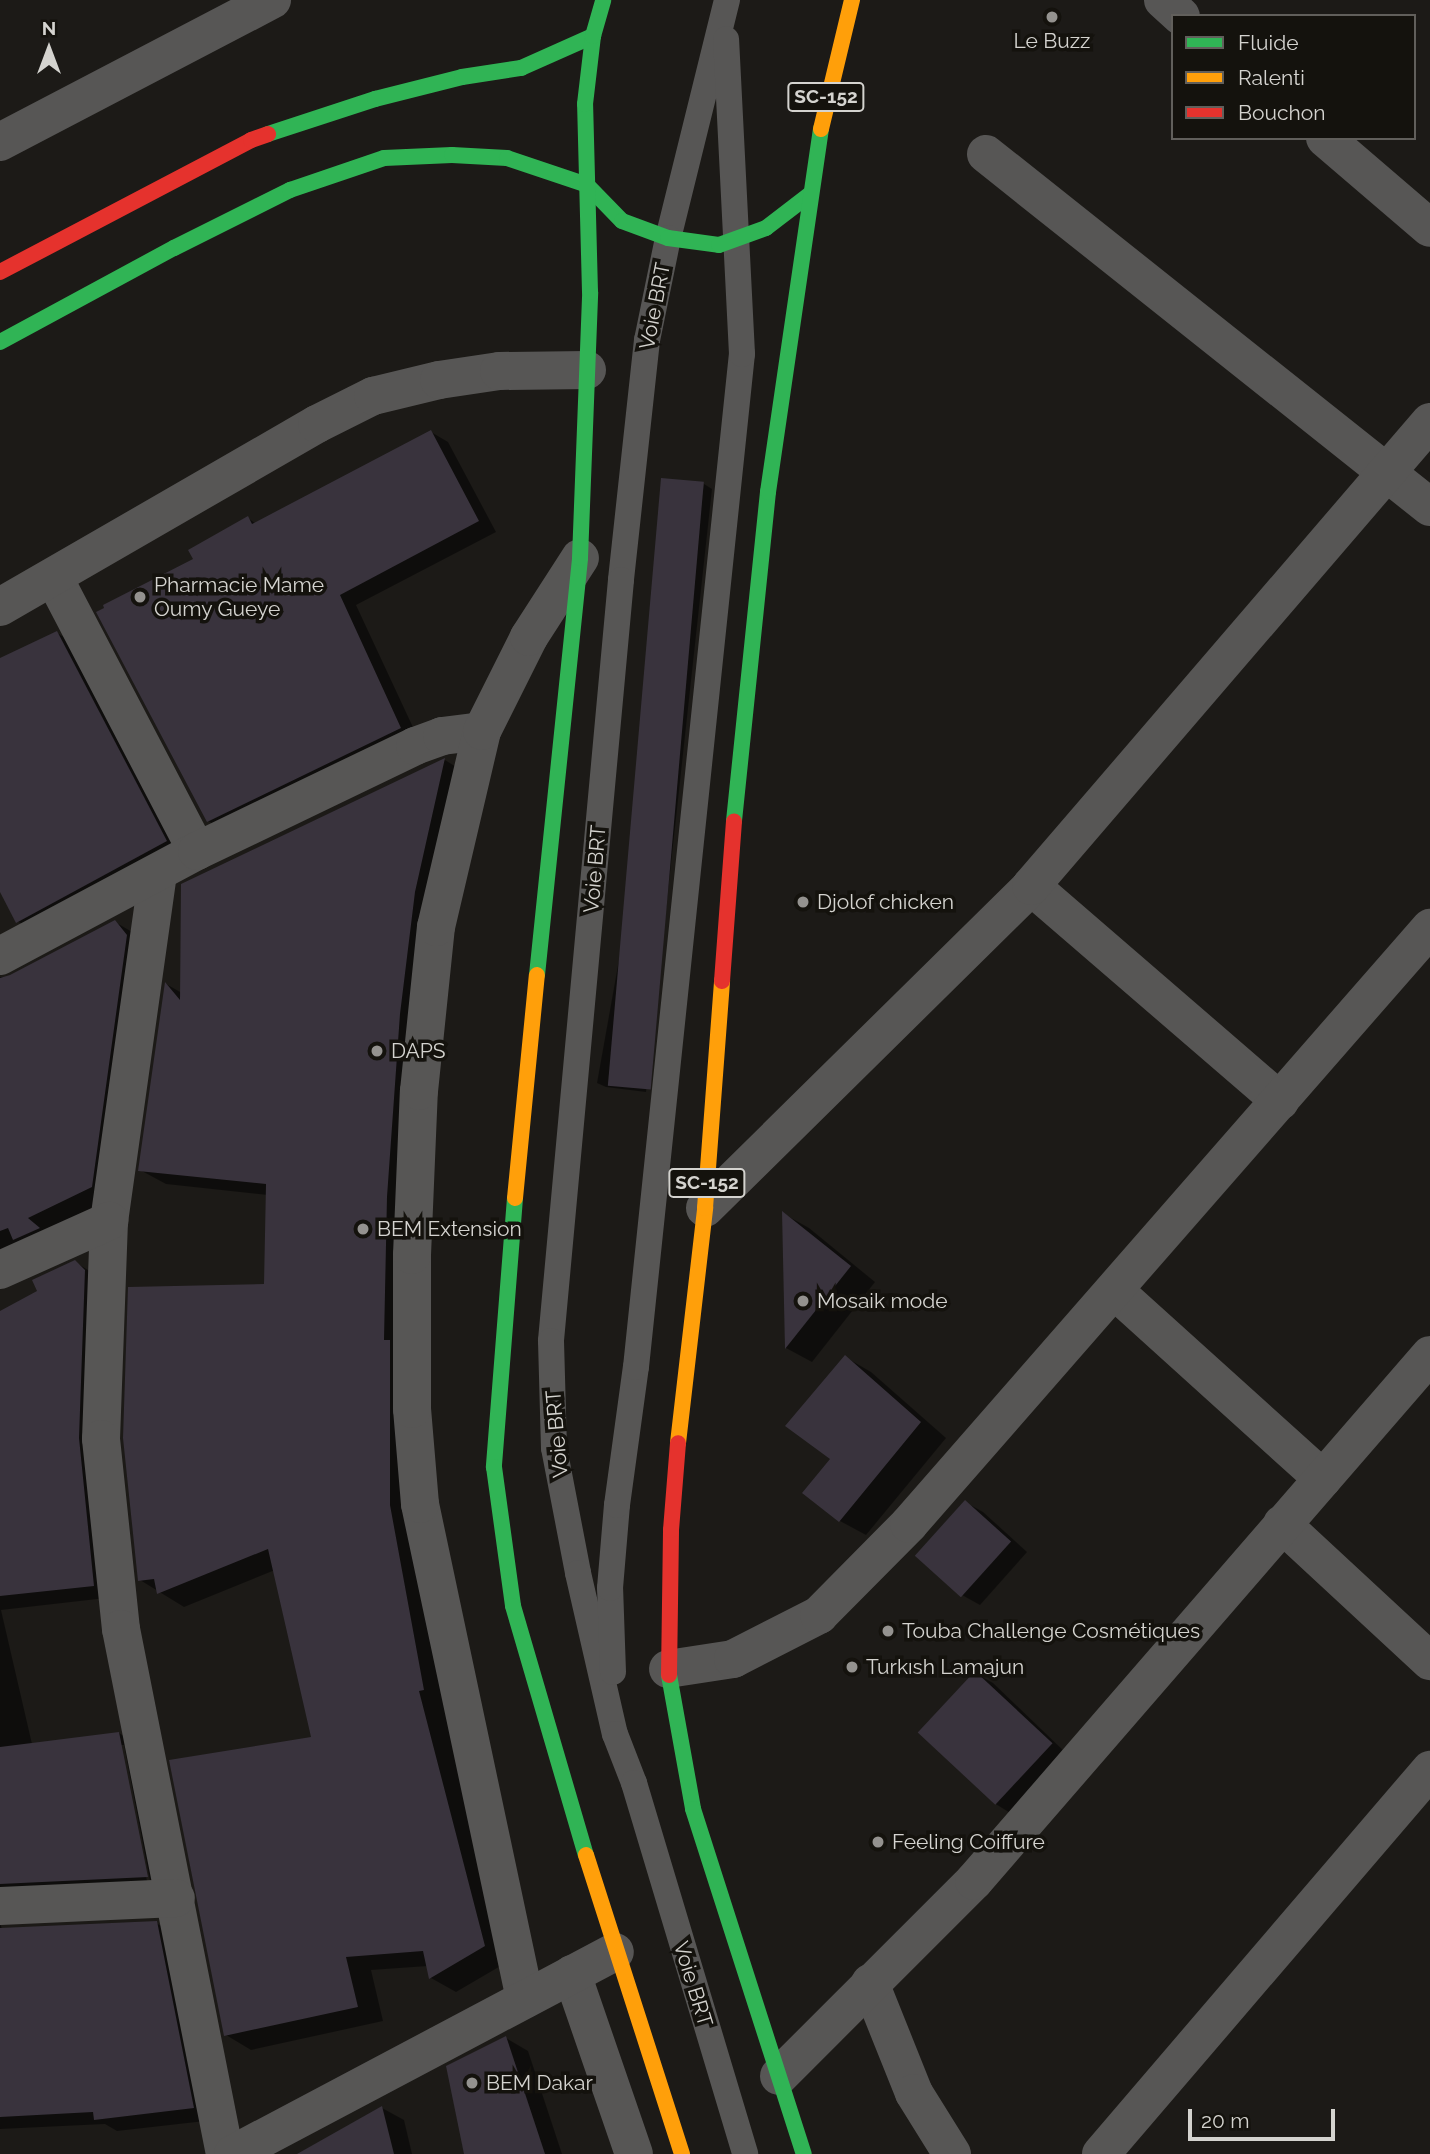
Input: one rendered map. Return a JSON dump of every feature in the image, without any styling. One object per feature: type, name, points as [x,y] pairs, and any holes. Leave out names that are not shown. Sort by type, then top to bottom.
[{"type":"main road","points":[[603,0],[593,36],[585,104],[590,292],[580,558],[552,815],[505,1304],[494,1467],[513,1606],[615,1952],[682,2154]]},
{"type":"main road","name":"SC-152","points":[[804,2154],[693,1809],[668,1669],[672,1516],[681,1407],[705,1208],[750,653],[768,492],[809,195],[827,93],[852,0]]},
{"type":"main road","points":[[0,272],[251,140],[375,99],[462,78],[521,68],[593,36]]},
{"type":"main road","points":[[0,342],[174,247],[290,190],[384,158],[507,158],[587,185],[622,220],[668,238],[719,245],[766,228],[809,195]]},
{"type":"street","points":[[0,142],[272,0]]},
{"type":"street","points":[[1163,0],[1179,14]]},
{"type":"street","points":[[1327,140],[1430,228]]},
{"type":"street","points":[[986,154],[1430,507]]},
{"type":"street","points":[[0,607],[317,424],[373,396],[439,380],[499,371],[587,370]]},
{"type":"street","points":[[705,1208],[1031,886],[1430,422]]},
{"type":"street","points":[[525,1998],[420,1504],[411,1409],[412,1255],[419,1091],[436,927],[482,731],[529,638],[580,558]]},
{"type":"street","points":[[54,578],[197,851]]},
{"type":"street","points":[[0,956],[197,851],[415,746],[442,736],[482,731]]},
{"type":"street","points":[[158,873],[109,1221],[101,1439],[121,1629],[225,2154]]},
{"type":"street","points":[[1031,886],[1280,1101]]},
{"type":"street","points":[[668,1669],[733,1658],[819,1615],[909,1524],[1115,1292],[1430,928]]},
{"type":"street","points":[[0,1270],[109,1221]]},
{"type":"street","points":[[1115,1292],[1322,1479]]},
{"type":"street","points":[[779,2076],[974,1881],[1430,1355]]},
{"type":"street","points":[[1282,1524],[1430,1661]]},
{"type":"street","points":[[1101,2154],[1430,1770]]},
{"type":"street","points":[[0,1906],[176,1898]]},
{"type":"street","points":[[233,2154],[615,1952]]},
{"type":"street","points":[[572,1974],[634,2154]]},
{"type":"street","points":[[870,1983],[914,2093],[952,2154]]},
{"type":"lane","name":"Voie BRT","points":[[726,4],[668,238],[647,340],[621,580],[551,1340],[554,1448],[578,1573],[615,1734],[634,1783],[745,2154]]},
{"type":"lane","name":"Voie BRT","points":[[615,1734],[610,1588],[616,1519],[636,1367],[742,354],[734,239],[726,4]]},
{"type":"building","points":[[431,430],[479,521],[340,595],[401,728],[207,822],[96,612],[104,608],[103,605],[193,559],[188,550],[248,516],[252,524]]},
{"type":"building","points":[[661,478],[704,482],[651,1089],[608,1086]]},
{"type":"building","points":[[57,631],[167,841],[16,923],[0,892],[0,658]]},
{"type":"building","points":[[445,758],[415,892],[400,1014],[387,1197],[384,1340],[390,1340],[390,1505],[424,1690],[419,1691],[485,1946],[429,1979],[423,1951],[346,1957],[358,2007],[224,2036],[169,1760],[311,1737],[268,1549],[157,1594],[154,1579],[138,1581],[123,1438],[128,1287],[264,1284],[266,1184],[138,1171],[165,982],[180,1000],[181,884]]},
{"type":"building","points":[[115,920],[127,935],[92,1187],[28,1218],[40,1228],[13,1240],[8,1228],[0,1231],[0,978]]},
{"type":"building","points":[[782,1211],[851,1266],[785,1349]]},
{"type":"building","points":[[75,1260],[85,1270],[79,1438],[94,1586],[0,1596],[0,1311],[37,1291],[32,1280]]},
{"type":"building","points":[[845,1355],[921,1422],[839,1522],[802,1493],[830,1459],[785,1426]]},
{"type":"building","points":[[965,1500],[1011,1541],[961,1597],[915,1556]]},
{"type":"building","points":[[975,1671],[1053,1743],[995,1805],[918,1732]]},
{"type":"building","points":[[119,1732],[148,1877],[0,1884],[0,1747]]},
{"type":"building","points":[[157,1921],[194,2108],[94,2120],[93,2112],[0,2117],[0,1928]]},
{"type":"building","points":[[506,2036],[545,2154],[464,2154],[446,2066]]},
{"type":"building","points":[[382,2106],[394,2154],[297,2154]]},
{"type":"traffic: fast","points":[[537,975],[580,558],[590,292],[585,104],[593,36],[603,0]]},
{"type":"traffic: fast","points":[[268,134],[375,99],[462,77],[521,68],[593,36]]},
{"type":"traffic: fast","points":[[734,821],[768,492],[821,129]]},
{"type":"traffic: fast","points":[[0,342],[174,248],[290,190],[384,158],[452,155],[507,158],[587,185],[622,221],[668,238],[719,245],[766,228],[809,195]]},
{"type":"traffic: fast","points":[[515,1198],[494,1467],[513,1606],[586,1855]]},
{"type":"traffic: fast","points":[[669,1675],[693,1809],[804,2154]]},
{"type":"traffic: slow","points":[[821,129],[852,0]]},
{"type":"traffic: slow","points":[[515,1198],[537,975]]},
{"type":"traffic: slow","points":[[678,1443],[705,1208],[722,981]]},
{"type":"traffic: slow","points":[[586,1855],[682,2154]]},
{"type":"traffic: jam","points":[[0,272],[251,140],[268,134]]},
{"type":"traffic: jam","points":[[722,981],[734,821]]},
{"type":"traffic: jam","points":[[669,1675],[671,1530],[678,1443]]},
{"type":"place","name":"Le Buzz","points":[[1052,17]]},
{"type":"place","name":"Pharmacie Mame Oumy Gueye","points":[[140,597]]},
{"type":"place","name":"Djolof chicken","points":[[803,902]]},
{"type":"place","name":"DAPS","points":[[377,1051]]},
{"type":"place","name":"BEM Extension","points":[[363,1229]]},
{"type":"place","name":"Mosaik mode","points":[[803,1301]]},
{"type":"place","name":"Touba Challenge Cosmétiques","points":[[888,1631]]},
{"type":"place","name":"Turkısh Lamajun","points":[[852,1667]]},
{"type":"place","name":"Feeling Coiffure","points":[[878,1842]]},
{"type":"place","name":"BEM Dakar","points":[[472,2083]]}]
